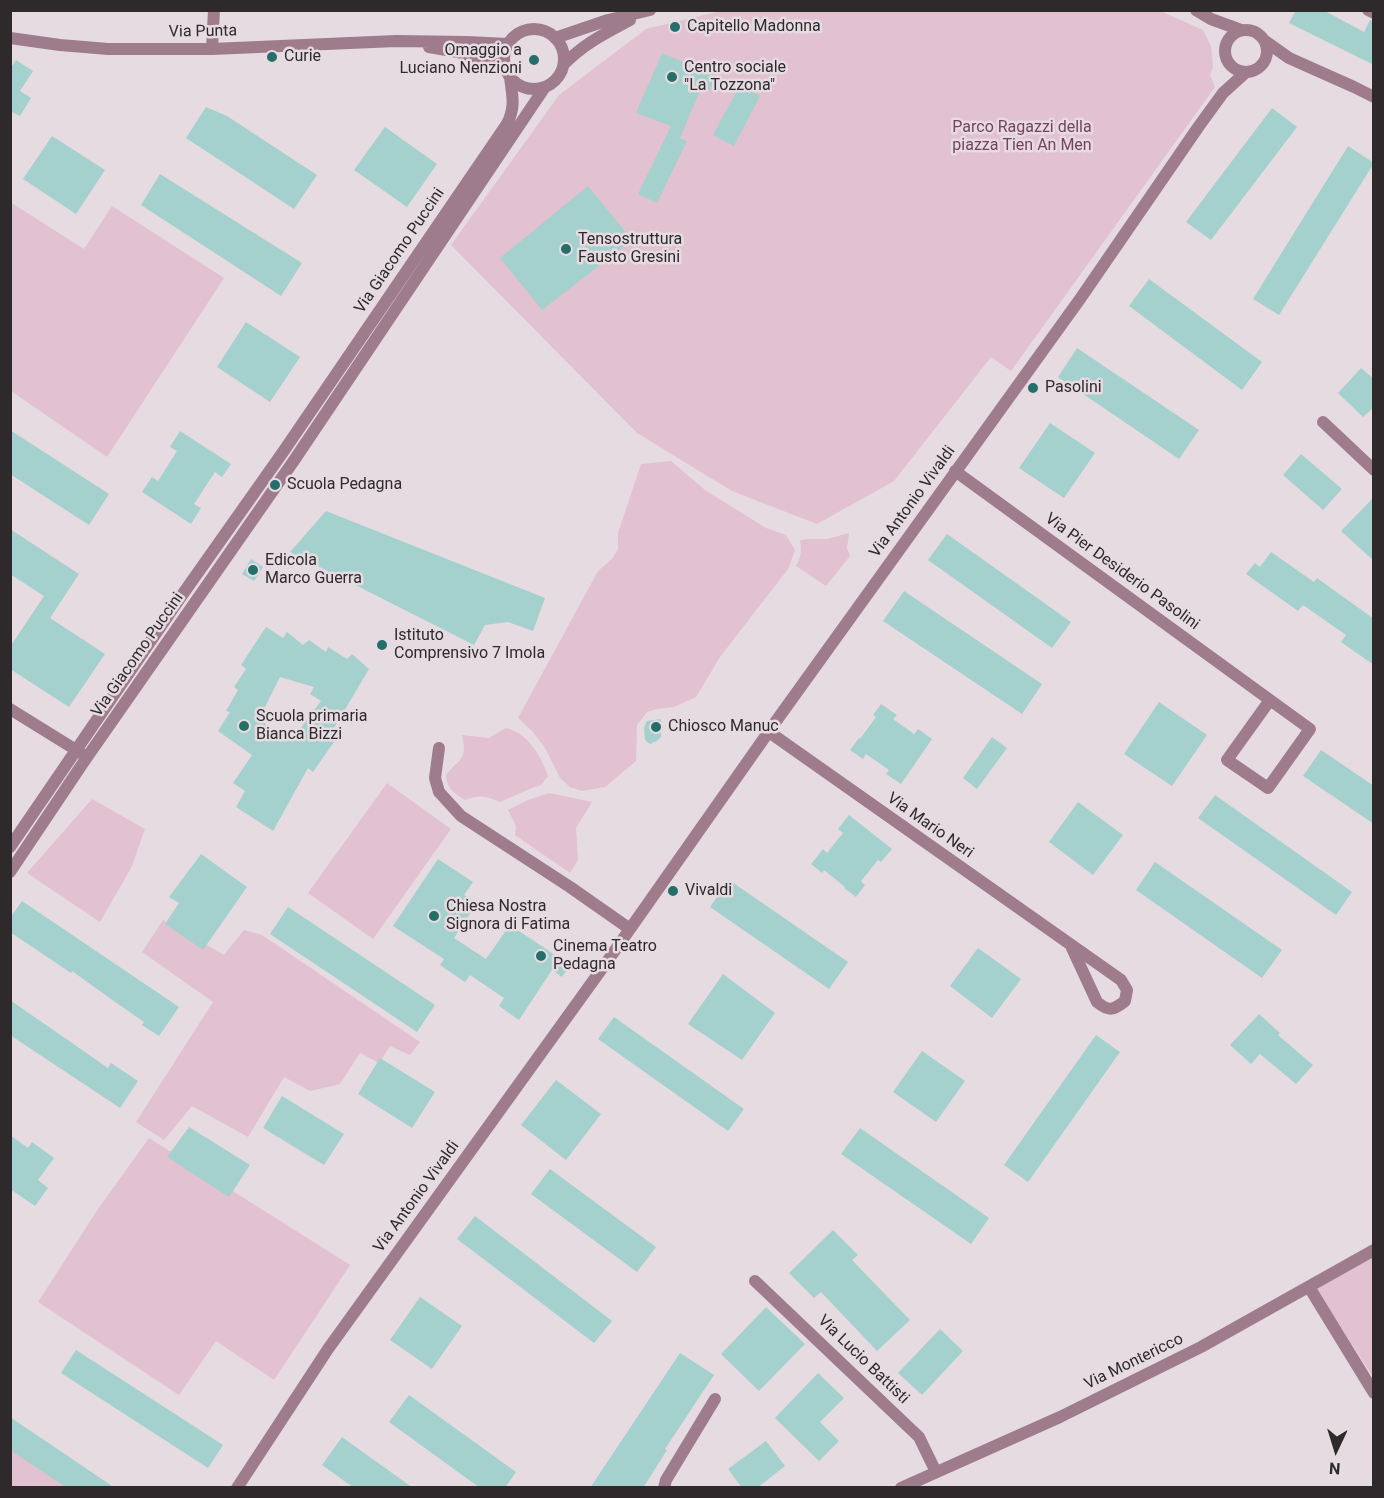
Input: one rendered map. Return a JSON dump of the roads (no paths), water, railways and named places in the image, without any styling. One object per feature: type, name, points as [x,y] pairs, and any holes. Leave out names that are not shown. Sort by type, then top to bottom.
[{"type":"street","points":[[212,49],[214,10]]},
{"type":"street","points":[[1196,10],[1241,30],[1258,33],[1265,41],[1289,58],[1374,97]]},
{"type":"street","points":[[1368,10],[1374,14]]},
{"type":"street","points":[[555,38],[608,15],[647,11]]},
{"type":"street","points":[[564,64],[587,43],[647,11]]},
{"type":"street","points":[[1212,19],[1226,43]]},
{"type":"street","points":[[508,44],[514,37],[530,29],[548,33],[555,38],[562,50],[564,64]]},
{"type":"street","points":[[1241,30],[1230,37],[1226,43],[1225,55],[1231,67],[1245,73],[1289,58]]},
{"type":"street","name":"Via Punta","points":[[10,38],[108,49],[212,49],[396,41],[508,44]]},
{"type":"street","name":"Via Punta","points":[[396,41],[458,52],[507,72]]},
{"type":"street","points":[[1262,66],[1268,54],[1265,41]]},
{"type":"street","name":"Via Giacomo Puccini","points":[[483,169],[512,113],[513,104],[504,59],[508,44]]},
{"type":"street","name":"Via Giacomo Puccini","points":[[10,847],[180,598],[284,452],[314,419],[483,169],[545,87],[557,78],[564,64]]},
{"type":"street","name":"Via Antonio Vivaldi","points":[[1223,93],[1231,67]]},
{"type":"street","points":[[507,72],[517,84],[525,88],[545,87]]},
{"type":"street","name":"Via Antonio Vivaldi","points":[[237,1488],[328,1349],[1080,299],[1223,93],[1245,73]]},
{"type":"street","name":"Via Giacomo Puccini","points":[[10,872],[87,757],[295,459],[314,419]]},
{"type":"street","points":[[1323,422],[1374,470]]},
{"type":"street","points":[[284,452],[295,459]]},
{"type":"street","name":"Via Pier Desiderio Pasolini","points":[[955,471],[1310,729],[1268,788],[1227,760],[1270,700]]},
{"type":"street","points":[[10,709],[87,757]]},
{"type":"street","name":"Via Mario Neri","points":[[769,732],[1121,980],[1127,990],[1125,1001],[1109,1009],[1097,1002],[1071,946]]},
{"type":"street","points":[[439,748],[435,778],[439,792],[462,816],[630,929]]},
{"type":"street","name":"Via Montericco","points":[[901,1488],[1060,1417],[1191,1352],[1374,1250]]},
{"type":"street","name":"Via Lucio Battisti","points":[[755,1281],[920,1437],[936,1472]]},
{"type":"street","points":[[1309,1287],[1374,1393]]},
{"type":"street","points":[[664,1488],[666,1480],[715,1400]]},
{"type":"place","name":"Capitello Madonna","points":[[675,27]]},
{"type":"place","name":"Curie","points":[[272,57]]},
{"type":"place","name":"Omaggio a Luciano Nenzioni","points":[[534,60]]},
{"type":"place","name":"Centro sociale \"La Tozzona\"","points":[[672,77]]},
{"type":"place","name":"Tensostruttura Fausto Gresini","points":[[566,249]]},
{"type":"place","name":"Pasolini","points":[[1033,388]]},
{"type":"place","name":"Scuola Pedagna","points":[[275,485]]},
{"type":"place","name":"Edicola Marco Guerra","points":[[253,570]]},
{"type":"place","name":"Istituto Comprensivo 7 Imola","points":[[382,645]]},
{"type":"place","name":"Scuola primaria Bianca Bizzi","points":[[244,726]]},
{"type":"place","name":"Chiosco Manuc","points":[[656,727]]},
{"type":"place","name":"Vivaldi","points":[[673,891]]},
{"type":"place","name":"Chiesa Nostra Signora di Fatima","points":[[434,916]]},
{"type":"place","name":"Cinema Teatro Pedagna","points":[[541,956]]},
{"type":"park label","name":"Parco Ragazzi della piazza Tien An Men","points":[[1022,137]]}]
